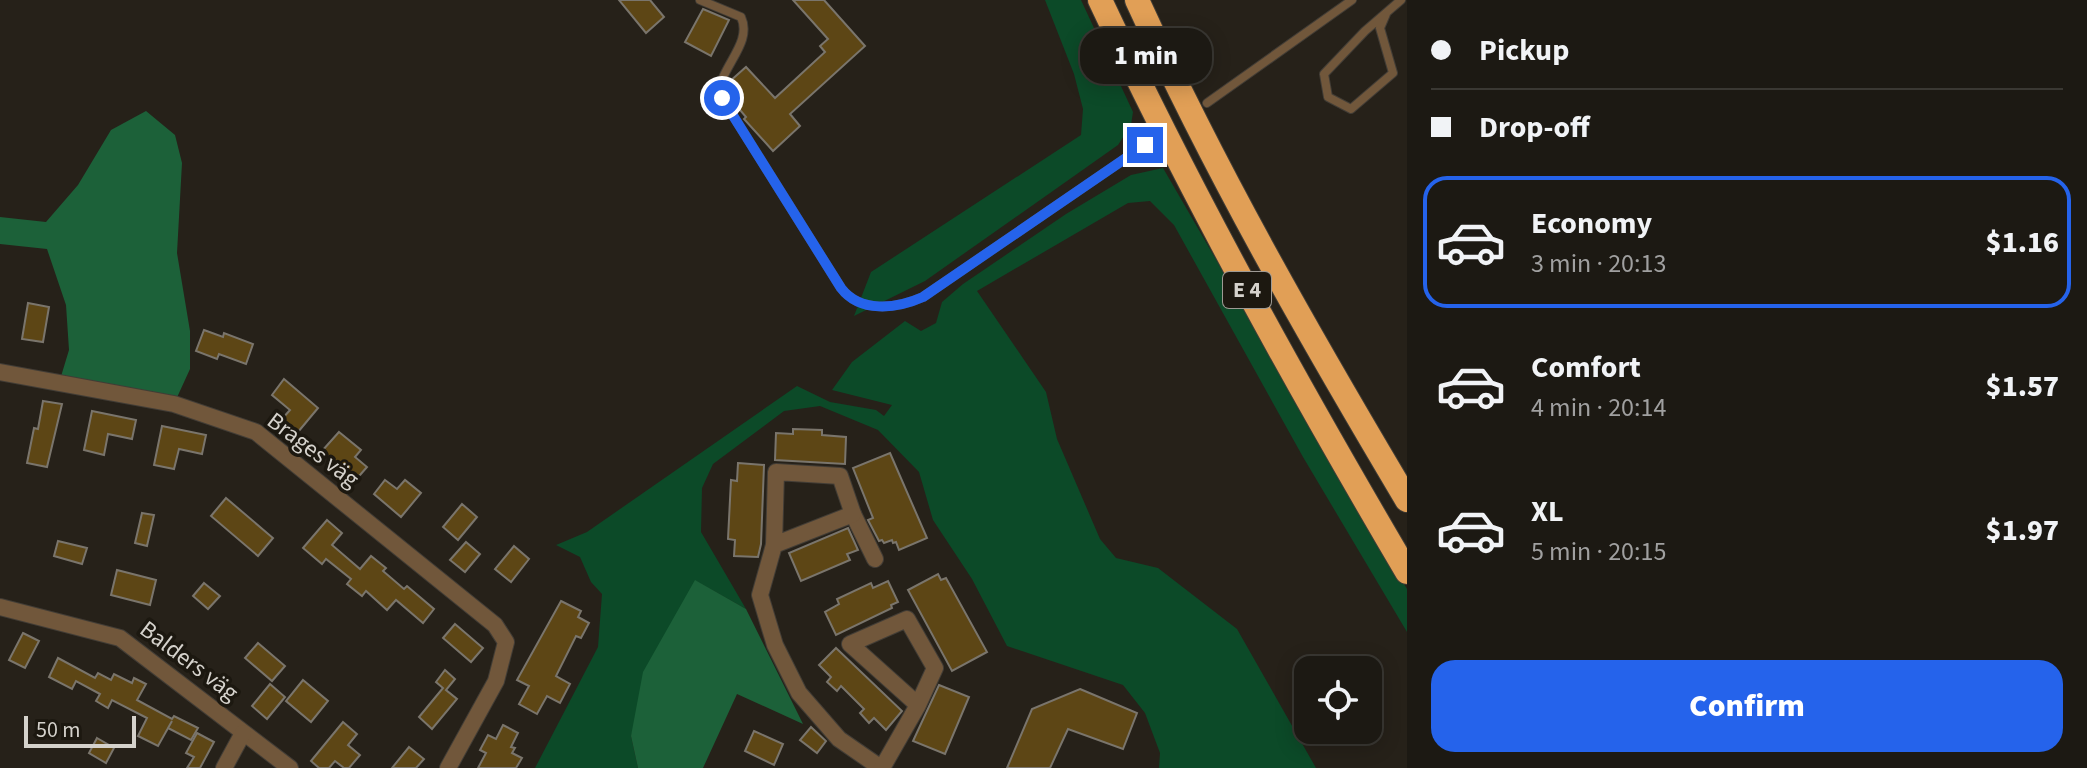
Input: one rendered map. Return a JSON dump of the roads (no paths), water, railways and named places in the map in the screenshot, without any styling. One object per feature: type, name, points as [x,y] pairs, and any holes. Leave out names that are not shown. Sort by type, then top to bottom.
[{"type":"highway","name":"E 4","points":[[1100,0],[1150,106],[1279,351],[1407,572]]},
{"type":"highway","name":"E 4","points":[[1137,0],[1162,56],[1300,318],[1407,500]]},
{"type":"street","name":"Brages väg","points":[[0,372],[174,404],[256,432],[495,625],[506,642],[496,681],[448,768]]},
{"type":"street","points":[[875,559],[853,514],[840,476],[776,472],[774,545],[760,595],[775,645],[799,693],[839,739],[881,768],[918,705],[935,668],[907,619],[850,644],[918,705]]},
{"type":"street","points":[[774,545],[853,514]]},
{"type":"street","name":"Balders väg","points":[[0,607],[120,638],[290,768]]},
{"type":"street","points":[[224,768],[243,733]]},
{"type":"lane","points":[[700,0],[741,17],[745,36],[733,55],[719,93],[841,288],[860,304],[891,306],[923,297],[1145,145]]},
{"type":"lane","points":[[1207,103],[1352,0]]},
{"type":"lane","points":[[1386,14],[1380,28],[1393,73],[1351,109],[1328,97],[1324,74],[1365,31],[1401,0]]}]
